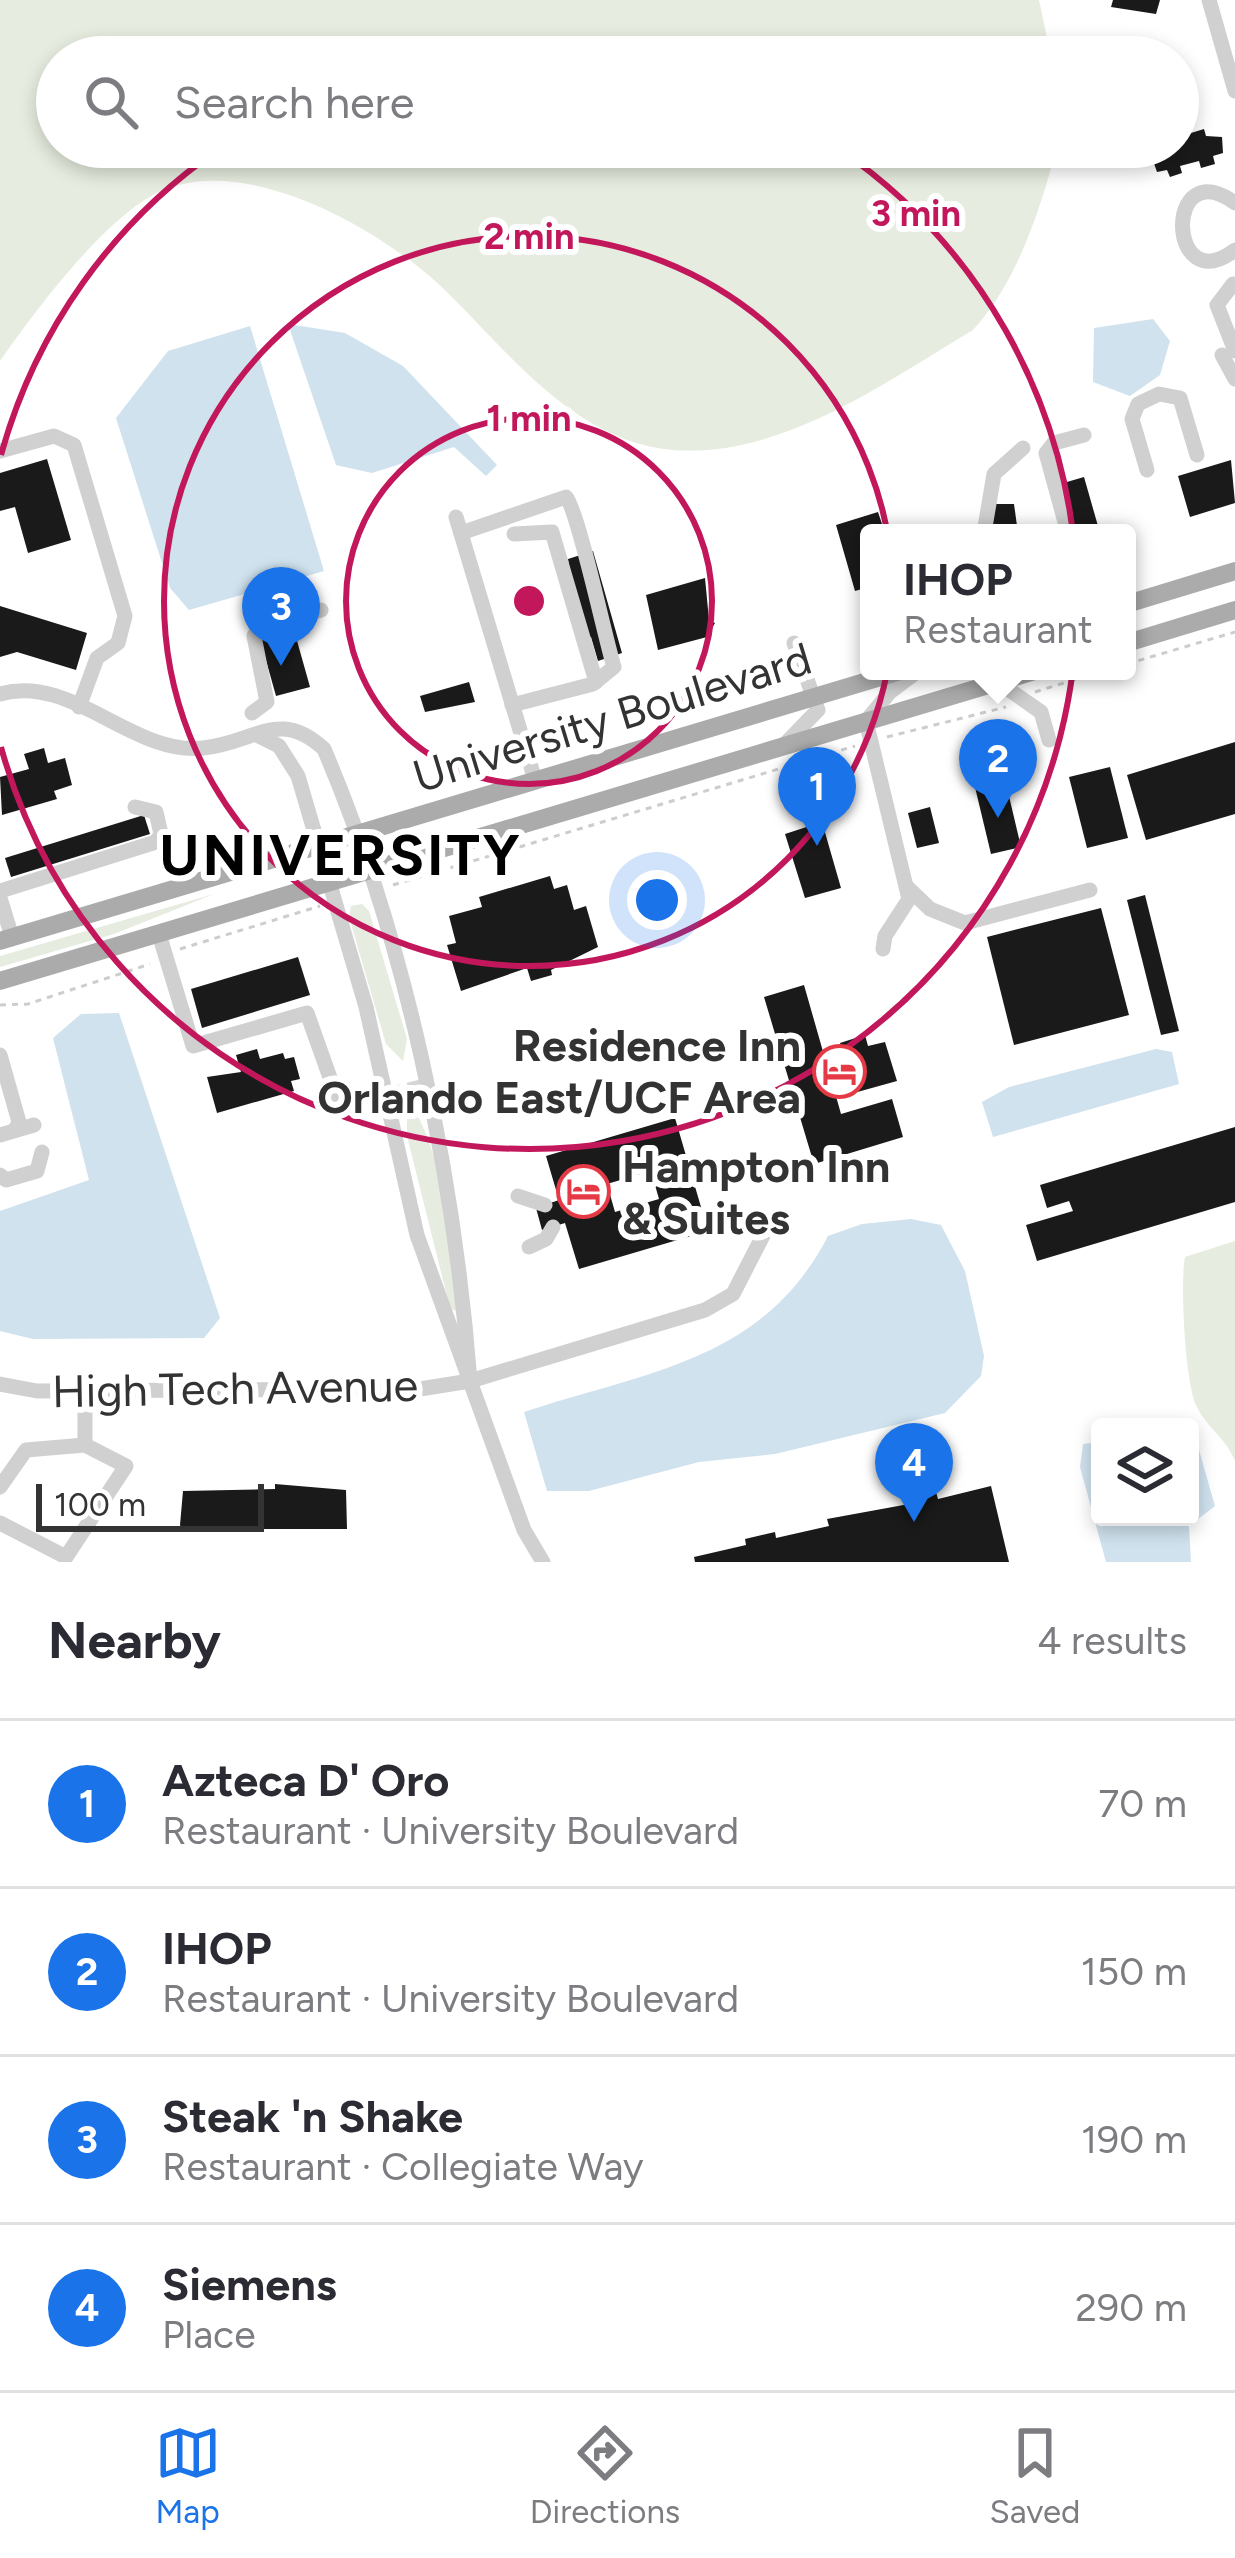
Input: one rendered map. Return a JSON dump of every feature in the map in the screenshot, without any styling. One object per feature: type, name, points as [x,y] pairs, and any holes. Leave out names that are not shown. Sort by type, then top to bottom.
[{"type":"main road","points":[[1136,601],[1235,572]]},
{"type":"main road","points":[[1136,640],[1234,610]]},
{"type":"main road","name":"University Boulevard","points":[[6,939],[871,680]]},
{"type":"main road","name":"University Boulevard","points":[[0,981],[159,934],[332,892],[366,871],[1005,680]]},
{"type":"street","points":[[1209,0],[1235,91]]},
{"type":"street","points":[[1235,183],[1186,206],[1181,237],[1195,255],[1230,254],[1234,289],[1217,305],[1235,379]]},
{"type":"street","points":[[1214,193],[1235,202]]},
{"type":"street","points":[[1147,470],[1132,419],[1138,404],[1159,394],[1180,398],[1197,455]]},
{"type":"street","points":[[1066,524],[1046,453],[1054,443],[1084,435]]},
{"type":"street","points":[[0,451],[54,436],[74,445],[125,616],[118,643],[97,658],[79,707]]},
{"type":"street","points":[[986,524],[994,474],[1023,448]]},
{"type":"street","points":[[512,705],[596,682],[614,667],[578,542],[574,506],[566,496],[458,525],[512,705],[535,780]]},
{"type":"street","points":[[514,534],[552,532],[596,682]]},
{"type":"street","points":[[252,713],[267,701],[254,636],[260,627],[320,610]]},
{"type":"street","points":[[784,745],[813,721],[817,696],[794,643]]},
{"type":"street","points":[[883,949],[885,936],[909,898],[866,721],[906,680]]},
{"type":"street","points":[[998,682],[1041,712],[1049,740]]},
{"type":"street","points":[[0,694],[40,691],[174,745],[201,749],[288,726],[303,730],[324,748],[372,891],[439,1142],[464,1296],[470,1381]]},
{"type":"street","points":[[257,735],[279,746],[298,776],[386,1095],[417,1235],[524,1529],[543,1562]]},
{"type":"street","points":[[6,939],[0,894],[156,842],[161,834],[156,812],[135,807]]},
{"type":"street","points":[[907,887],[930,909],[965,923],[1090,890]]},
{"type":"street","points":[[159,934],[194,1046],[308,1013],[339,1103],[386,1095]]},
{"type":"street","points":[[0,1055],[19,1122],[7,1133]]},
{"type":"street","points":[[7,1133],[34,1125]]},
{"type":"street","points":[[0,1175],[6,1180],[37,1171],[42,1153]]},
{"type":"street","points":[[518,1196],[545,1204]]},
{"type":"street","name":"High Tech Avenue","points":[[0,1384],[37,1391],[420,1389],[470,1381],[705,1310],[733,1294],[771,1220]]},
{"type":"street","points":[[529,1247],[547,1239],[553,1227]]},
{"type":"street","points":[[85,1445],[86,1391]]},
{"type":"street","points":[[0,1487],[26,1450],[85,1445],[126,1466],[66,1556],[0,1523]]},
{"type":"path","points":[[1136,661],[1235,632]]},
{"type":"path","points":[[372,891],[1076,680]]},
{"type":"path","points":[[315,908],[332,892]]},
{"type":"shaded area","points":[[0,0],[1039,0],[1047,36],[36,36],[36,168],[1050,168],[1014,269],[973,330],[868,393],[792,430],[714,449],[673,450],[606,431],[547,391],[447,292],[387,244],[310,203],[227,181],[188,183],[133,208],[70,270],[0,361]]},
{"type":"shaded area","points":[[214,894],[114,934],[0,967],[0,956]]},
{"type":"shaded area","points":[[362,904],[369,911],[407,1039],[403,1061],[386,1044],[349,917],[351,906]]},
{"type":"shaded area","points":[[412,1105],[439,1177],[460,1308],[456,1311],[450,1308],[407,1136],[407,1106]]},
{"type":"shaded area","points":[[1235,1241],[1235,1461],[1193,1395],[1183,1288],[1185,1257]]},
{"type":"water","points":[[1153,319],[1170,341],[1160,375],[1130,396],[1093,382],[1094,328]]},
{"type":"water","points":[[288,324],[345,333],[403,366],[497,465],[486,476],[454,447],[372,473],[336,465]]},
{"type":"water","points":[[250,326],[324,571],[189,610],[170,588],[116,418],[168,351]]},
{"type":"water","points":[[119,1013],[220,1318],[204,1338],[33,1339],[0,1331],[0,1211],[89,1180],[53,1038],[81,1014]]},
{"type":"water","points":[[1156,1049],[1172,1052],[1179,1084],[993,1137],[982,1102],[1009,1087]]},
{"type":"water","points":[[911,1219],[941,1225],[965,1271],[984,1356],[981,1376],[945,1413],[775,1454],[699,1462],[589,1491],[547,1491],[524,1412],[697,1356],[770,1311],[801,1278],[828,1236],[862,1224]]},
{"type":"water","points":[[1091,1443],[1091,1507],[1080,1467],[1083,1444]]},
{"type":"water","points":[[1199,1450],[1215,1506],[1199,1518]]},
{"type":"water","points":[[1096,1526],[1189,1526],[1191,1562],[1106,1562]]},
{"type":"building","points":[[1113,0],[1160,0],[1156,14],[1111,7]]},
{"type":"building","points":[[1199,131],[1222,137],[1223,153],[1213,156],[1215,164],[1201,168],[1199,161]]},
{"type":"building","points":[[1156,168],[1181,168],[1182,173],[1170,177],[1167,170],[1157,172]]},
{"type":"building","points":[[47,459],[71,540],[28,553],[15,507],[0,511],[0,473]]},
{"type":"building","points":[[1231,460],[1235,503],[1190,517],[1178,476]]},
{"type":"building","points":[[1084,477],[1097,524],[1072,524],[1060,484]]},
{"type":"building","points":[[994,504],[1014,504],[1017,524],[991,524]]},
{"type":"building","points":[[878,512],[882,524],[860,524],[860,590],[855,591],[836,525]]},
{"type":"building","points":[[593,551],[622,653],[598,661],[591,637],[579,639],[568,559]]},
{"type":"building","points":[[705,578],[709,620],[715,623],[707,637],[658,650],[646,595]]},
{"type":"building","points":[[0,606],[87,633],[76,670],[17,652],[0,657]]},
{"type":"building","points":[[294,630],[310,687],[276,696],[260,639]]},
{"type":"building","points":[[469,682],[475,702],[425,712],[420,696]]},
{"type":"building","points":[[1235,742],[1235,814],[1146,840],[1127,775]]},
{"type":"building","points":[[44,748],[48,763],[65,758],[72,785],[54,791],[57,799],[2,815],[0,777],[29,769],[24,754]]},
{"type":"building","points":[[1110,767],[1128,838],[1087,848],[1069,777]]},
{"type":"building","points":[[1004,775],[1021,847],[991,854],[974,783]]},
{"type":"building","points":[[930,807],[939,843],[917,848],[908,813]]},
{"type":"building","points":[[144,815],[150,834],[11,877],[5,858]]},
{"type":"building","points":[[822,822],[841,888],[805,898],[785,834]]},
{"type":"building","points":[[550,876],[554,889],[567,885],[574,910],[586,906],[598,947],[551,970],[552,975],[531,981],[527,968],[461,991],[447,945],[456,943],[449,916],[482,907],[479,897]]},
{"type":"building","points":[[1145,895],[1179,1031],[1161,1035],[1127,900]]},
{"type":"building","points":[[1101,908],[1129,1015],[1014,1045],[987,937]]},
{"type":"building","points":[[298,957],[310,995],[202,1028],[191,989]]},
{"type":"building","name":"Residence Inn Orlando East/UCF Area","points":[[804,985],[826,1062],[844,1057],[840,1043],[865,1035],[868,1046],[885,1042],[897,1081],[843,1096],[838,1080],[832,1082],[841,1114],[892,1099],[903,1137],[814,1164],[764,997]]},
{"type":"building","points":[[257,1049],[260,1059],[283,1053],[285,1059],[294,1057],[300,1079],[291,1081],[294,1091],[217,1113],[207,1077],[241,1072],[236,1055]]},
{"type":"building","name":"Hampton Inn & Suites","points":[[675,1118],[708,1231],[579,1269],[565,1223],[542,1230],[536,1208],[559,1200],[546,1156]],"holes":[[[651,1171],[659,1199],[615,1212],[607,1184]]]},
{"type":"building","points":[[1235,1127],[1235,1202],[1037,1261],[1026,1225],[1073,1211],[1069,1201],[1047,1208],[1040,1185]]},
{"type":"building","points":[[275,1484],[346,1490],[347,1529],[182,1529],[180,1525],[183,1491],[275,1489]]},
{"type":"building","points":[[991,1486],[1009,1562],[695,1562],[694,1557],[746,1545],[745,1539],[775,1532],[776,1538],[829,1526],[827,1519],[909,1504],[908,1499],[936,1492],[938,1499]]},
{"type":"tunnel","points":[[386,1095],[426,1086]]},
{"type":"place","name":"Steak 'n Shake","points":[[281,666]]},
{"type":"place","name":"IHOP","points":[[998,818]]},
{"type":"place","name":"Azteca D' Oro","points":[[817,846]]},
{"type":"place","name":"Residence Inn Orlando East/UCF Area","points":[[840,1071]]},
{"type":"place","name":"Hampton Inn & Suites","points":[[583,1192]]},
{"type":"place","name":"Siemens","points":[[914,1522]]},
{"type":"district","name":"UNIVERSITY","points":[[341,855]]}]
